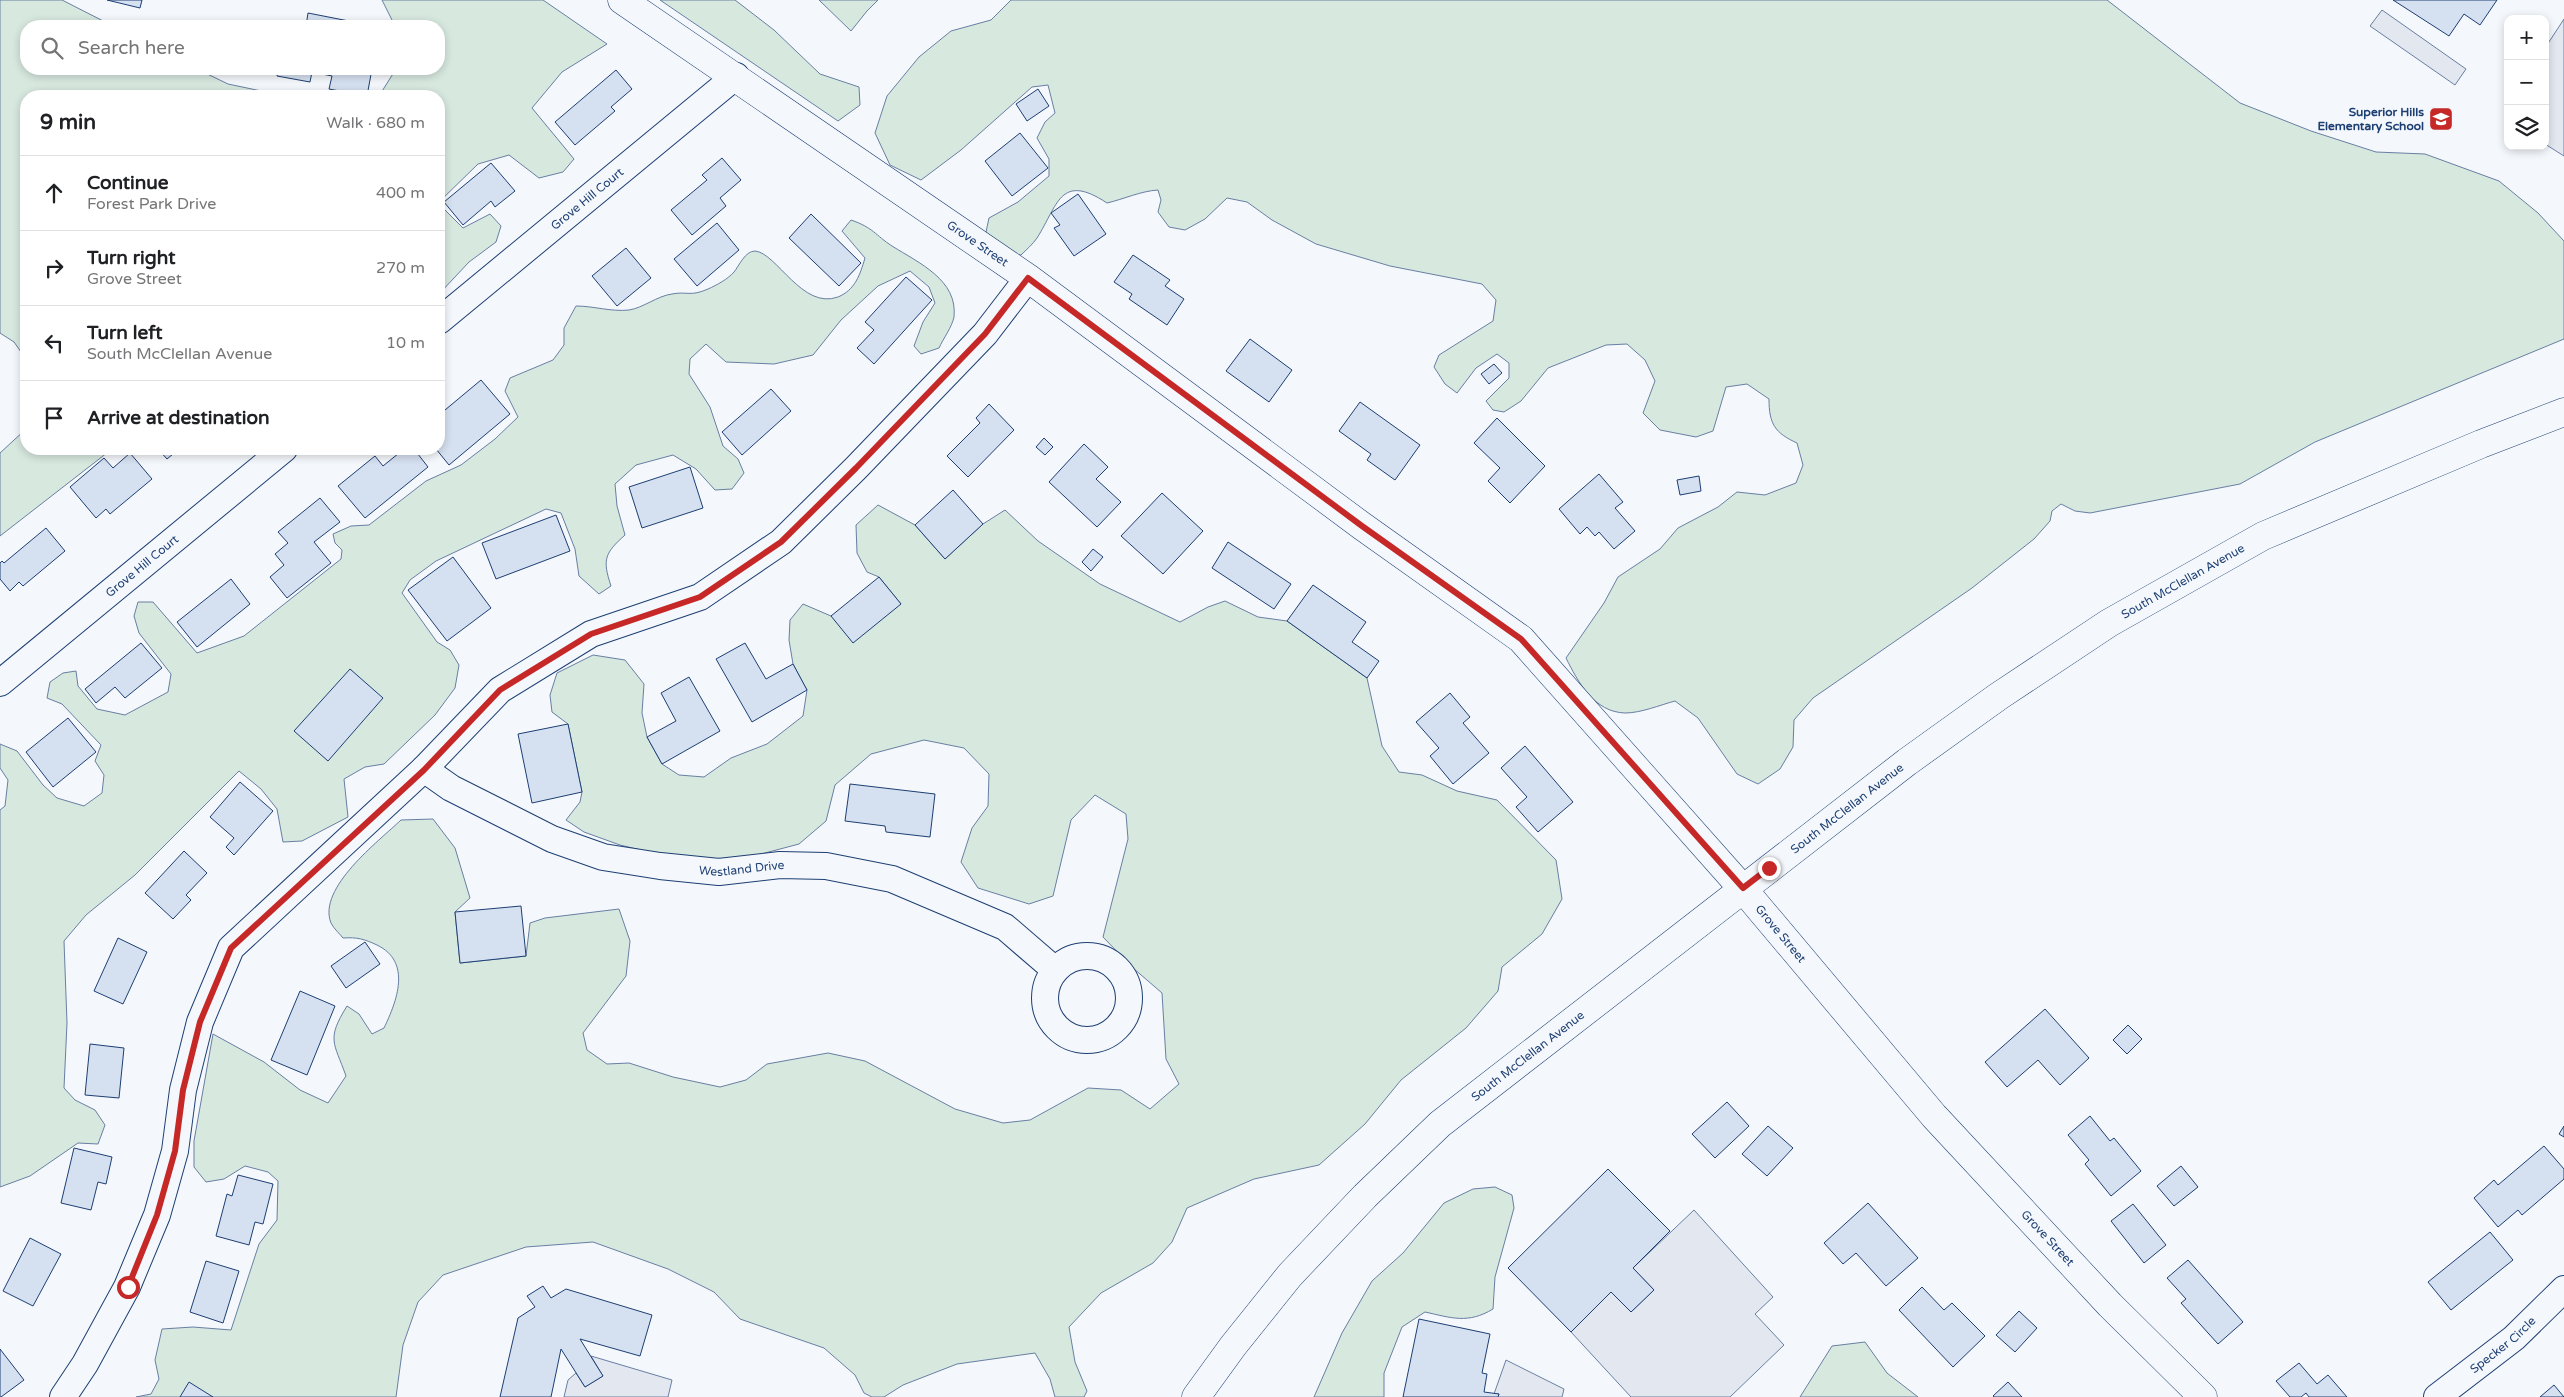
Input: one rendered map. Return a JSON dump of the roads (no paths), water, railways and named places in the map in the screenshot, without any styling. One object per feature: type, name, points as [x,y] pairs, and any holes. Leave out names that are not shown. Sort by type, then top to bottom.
[{"type":"main road","name":"Grove Street","points":[[622,0],[736,76],[1028,278],[1362,526],[1521,639],[1743,888],[1934,1116],[2110,1305],[2202,1397]]},
{"type":"main road","name":"South McClellan Avenue","points":[[1196,1397],[1232,1346],[1290,1275],[1365,1196],[1440,1124],[1907,762],[1999,696],[2110,623],[2263,536],[2481,444],[2564,412]]},
{"type":"street","name":"Grove Hill Court","points":[[445,316],[736,76]]},
{"type":"street","points":[[63,1397],[85,1364],[128,1287],[157,1215],[175,1151],[183,1090],[200,1022],[231,948],[424,770],[500,690],[591,634],[700,597],[781,542],[856,468],[985,334],[1028,278]]},
{"type":"street","name":"Grove Hill Court","points":[[3,674],[277,455]]},
{"type":"street","name":"Westland Drive","points":[[424,770],[452,788],[552,839],[603,856],[660,866],[718,872],[780,865],[826,866],[892,879],[1005,927],[1055,970]]},
{"type":"street","name":"Specker Circle","points":[[2437,1397],[2514,1338],[2564,1289]]},
{"type":"place","name":"Superior Hills Elementary School","points":[[2441,119]]}]
